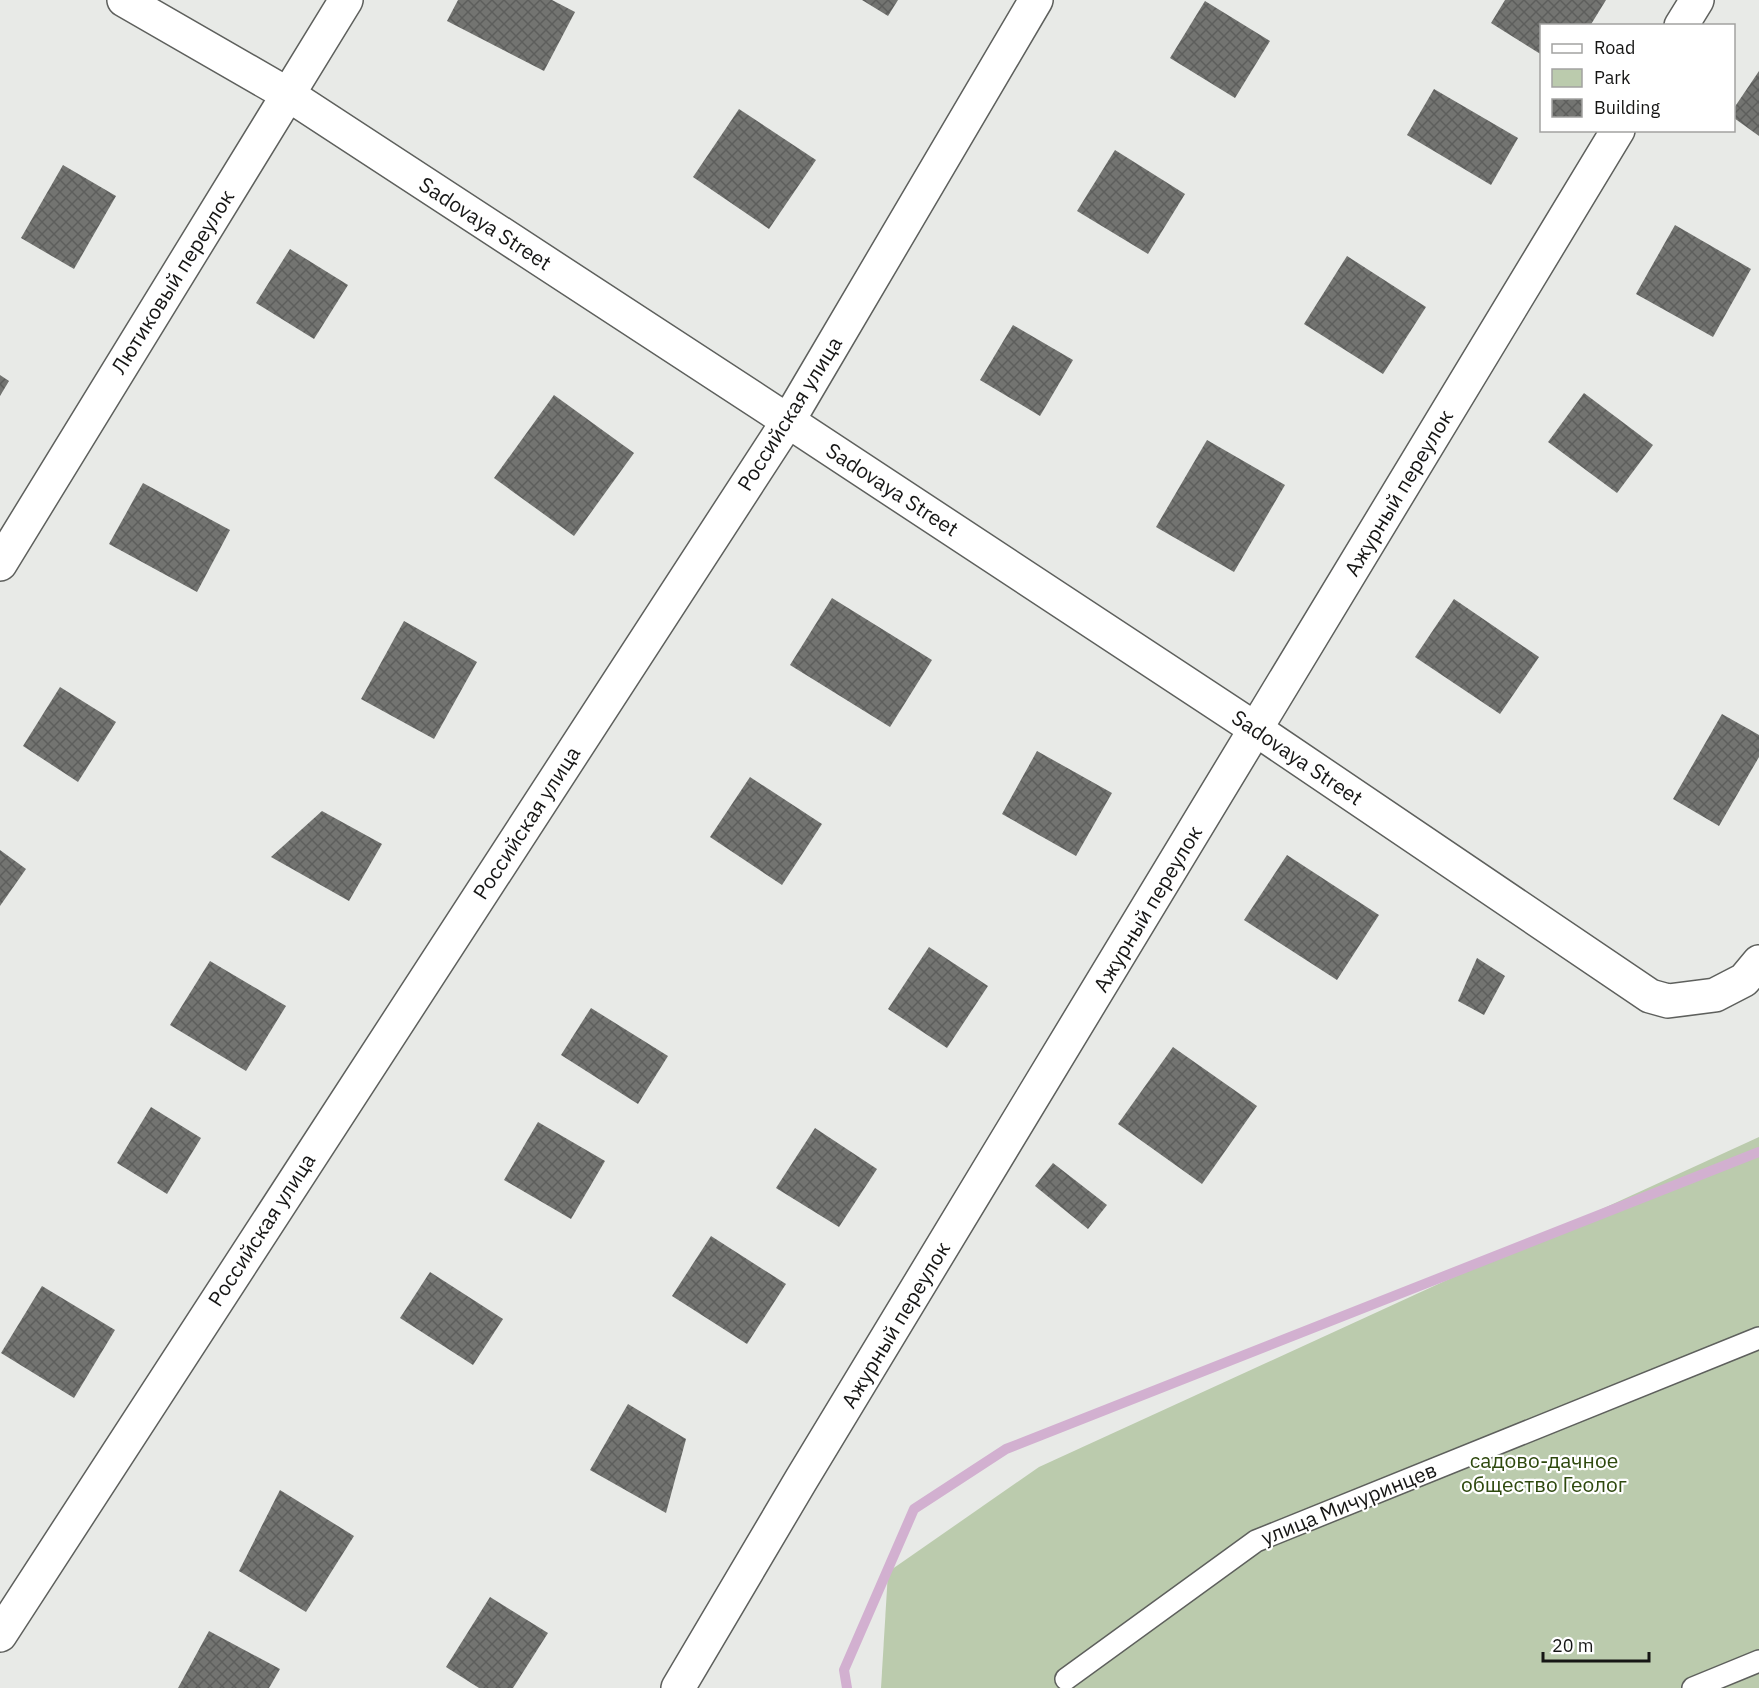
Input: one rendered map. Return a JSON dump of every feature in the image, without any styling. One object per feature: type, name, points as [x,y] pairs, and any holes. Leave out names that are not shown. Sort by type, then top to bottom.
[{"type":"street","name":"Sadovaya Street","points":[[124,0],[289,96],[788,421],[1257,730],[1650,996],[1668,1001],[1715,995],[1744,980],[1759,962]]},
{"type":"street","name":"Лютиковый переулок","points":[[0,564],[346,0]]},
{"type":"street","name":"Российская улица","points":[[0,1635],[788,421],[1036,0]]},
{"type":"street","points":[[1683,24],[1697,0]]},
{"type":"street","name":"Ажурный переулок","points":[[678,1688],[1617,132]]},
{"type":"lane","name":"улица Мичуринцев","points":[[1066,1679],[1256,1540],[1759,1338]]},
{"type":"lane","points":[[1693,1688],[1759,1661]]},
{"type":"green space","name":"садово-дачное общество Геолог","points":[[1759,1137],[1759,1688],[881,1688],[888,1572],[1039,1467]]},
{"type":"building","points":[[458,0],[552,0],[575,12],[544,71],[447,21]]},
{"type":"building","points":[[862,0],[898,0],[888,16]]},
{"type":"building","points":[[1505,0],[1606,0],[1591,24],[1540,24],[1540,54],[1491,23]]},
{"type":"building","points":[[1205,1],[1270,41],[1235,98],[1170,58]]},
{"type":"building","points":[[1759,71],[1759,136],[1735,119],[1735,107]]},
{"type":"building","points":[[1434,89],[1518,138],[1491,185],[1407,135]]},
{"type":"building","points":[[739,109],[816,160],[769,229],[693,177]]},
{"type":"building","points":[[1115,150],[1185,194],[1148,254],[1077,211]]},
{"type":"building","points":[[63,165],[116,196],[74,269],[21,238]]},
{"type":"building","points":[[1675,225],[1751,269],[1713,337],[1636,294]]},
{"type":"building","points":[[290,249],[348,285],[314,339],[256,303]]},
{"type":"building","points":[[1347,256],[1426,307],[1383,374],[1304,324]]},
{"type":"building","points":[[1013,325],[1073,360],[1040,416],[980,380]]},
{"type":"building","points":[[0,375],[9,381],[0,396]]},
{"type":"building","points":[[1584,393],[1653,445],[1617,493],[1548,442]]},
{"type":"building","points":[[554,395],[634,453],[574,536],[494,478]]},
{"type":"building","points":[[1207,440],[1285,485],[1234,572],[1156,527]]},
{"type":"building","points":[[143,483],[230,530],[197,592],[109,544]]},
{"type":"building","points":[[832,598],[932,660],[890,727],[790,665]]},
{"type":"building","points":[[1454,599],[1539,657],[1500,714],[1415,657]]},
{"type":"building","points":[[404,621],[477,662],[434,739],[361,699]]},
{"type":"building","points":[[60,687],[116,722],[78,782],[23,746]]},
{"type":"building","points":[[1722,714],[1759,735],[1759,757],[1719,826],[1673,799]]},
{"type":"building","points":[[1037,751],[1112,793],[1076,856],[1002,814]]},
{"type":"building","points":[[750,777],[822,824],[782,885],[710,837]]},
{"type":"building","points":[[322,811],[382,844],[349,901],[271,857]]},
{"type":"building","points":[[0,850],[26,869],[0,906]]},
{"type":"building","points":[[1287,855],[1379,915],[1337,980],[1244,920]]},
{"type":"building","points":[[929,947],[988,986],[947,1048],[888,1009]]},
{"type":"building","points":[[1477,958],[1505,976],[1484,1015],[1458,1001]]},
{"type":"building","points":[[210,961],[286,1006],[246,1071],[170,1025]]},
{"type":"building","points":[[591,1008],[668,1056],[638,1104],[561,1055]]},
{"type":"building","points":[[1173,1047],[1257,1106],[1202,1184],[1118,1124]]},
{"type":"building","points":[[151,1107],[201,1138],[167,1194],[117,1163]]},
{"type":"building","points":[[538,1122],[605,1161],[571,1219],[504,1180]]},
{"type":"building","points":[[815,1128],[877,1169],[839,1227],[776,1188]]},
{"type":"building","points":[[1053,1163],[1107,1205],[1088,1229],[1035,1186]]},
{"type":"building","points":[[711,1236],[786,1284],[747,1344],[672,1296]]},
{"type":"building","points":[[430,1272],[503,1319],[473,1365],[400,1318]]},
{"type":"building","points":[[42,1286],[115,1330],[74,1398],[1,1353]]},
{"type":"building","points":[[628,1404],[686,1439],[666,1513],[590,1470]]},
{"type":"building","points":[[280,1490],[354,1536],[306,1612],[239,1571]]},
{"type":"building","points":[[490,1597],[548,1633],[513,1688],[479,1688],[446,1667]]},
{"type":"building","points":[[209,1631],[280,1669],[269,1688],[178,1688]]},
{"type":"waterway","points":[[847,1688],[844,1670],[914,1509],[1006,1449],[1759,1152]]}]
